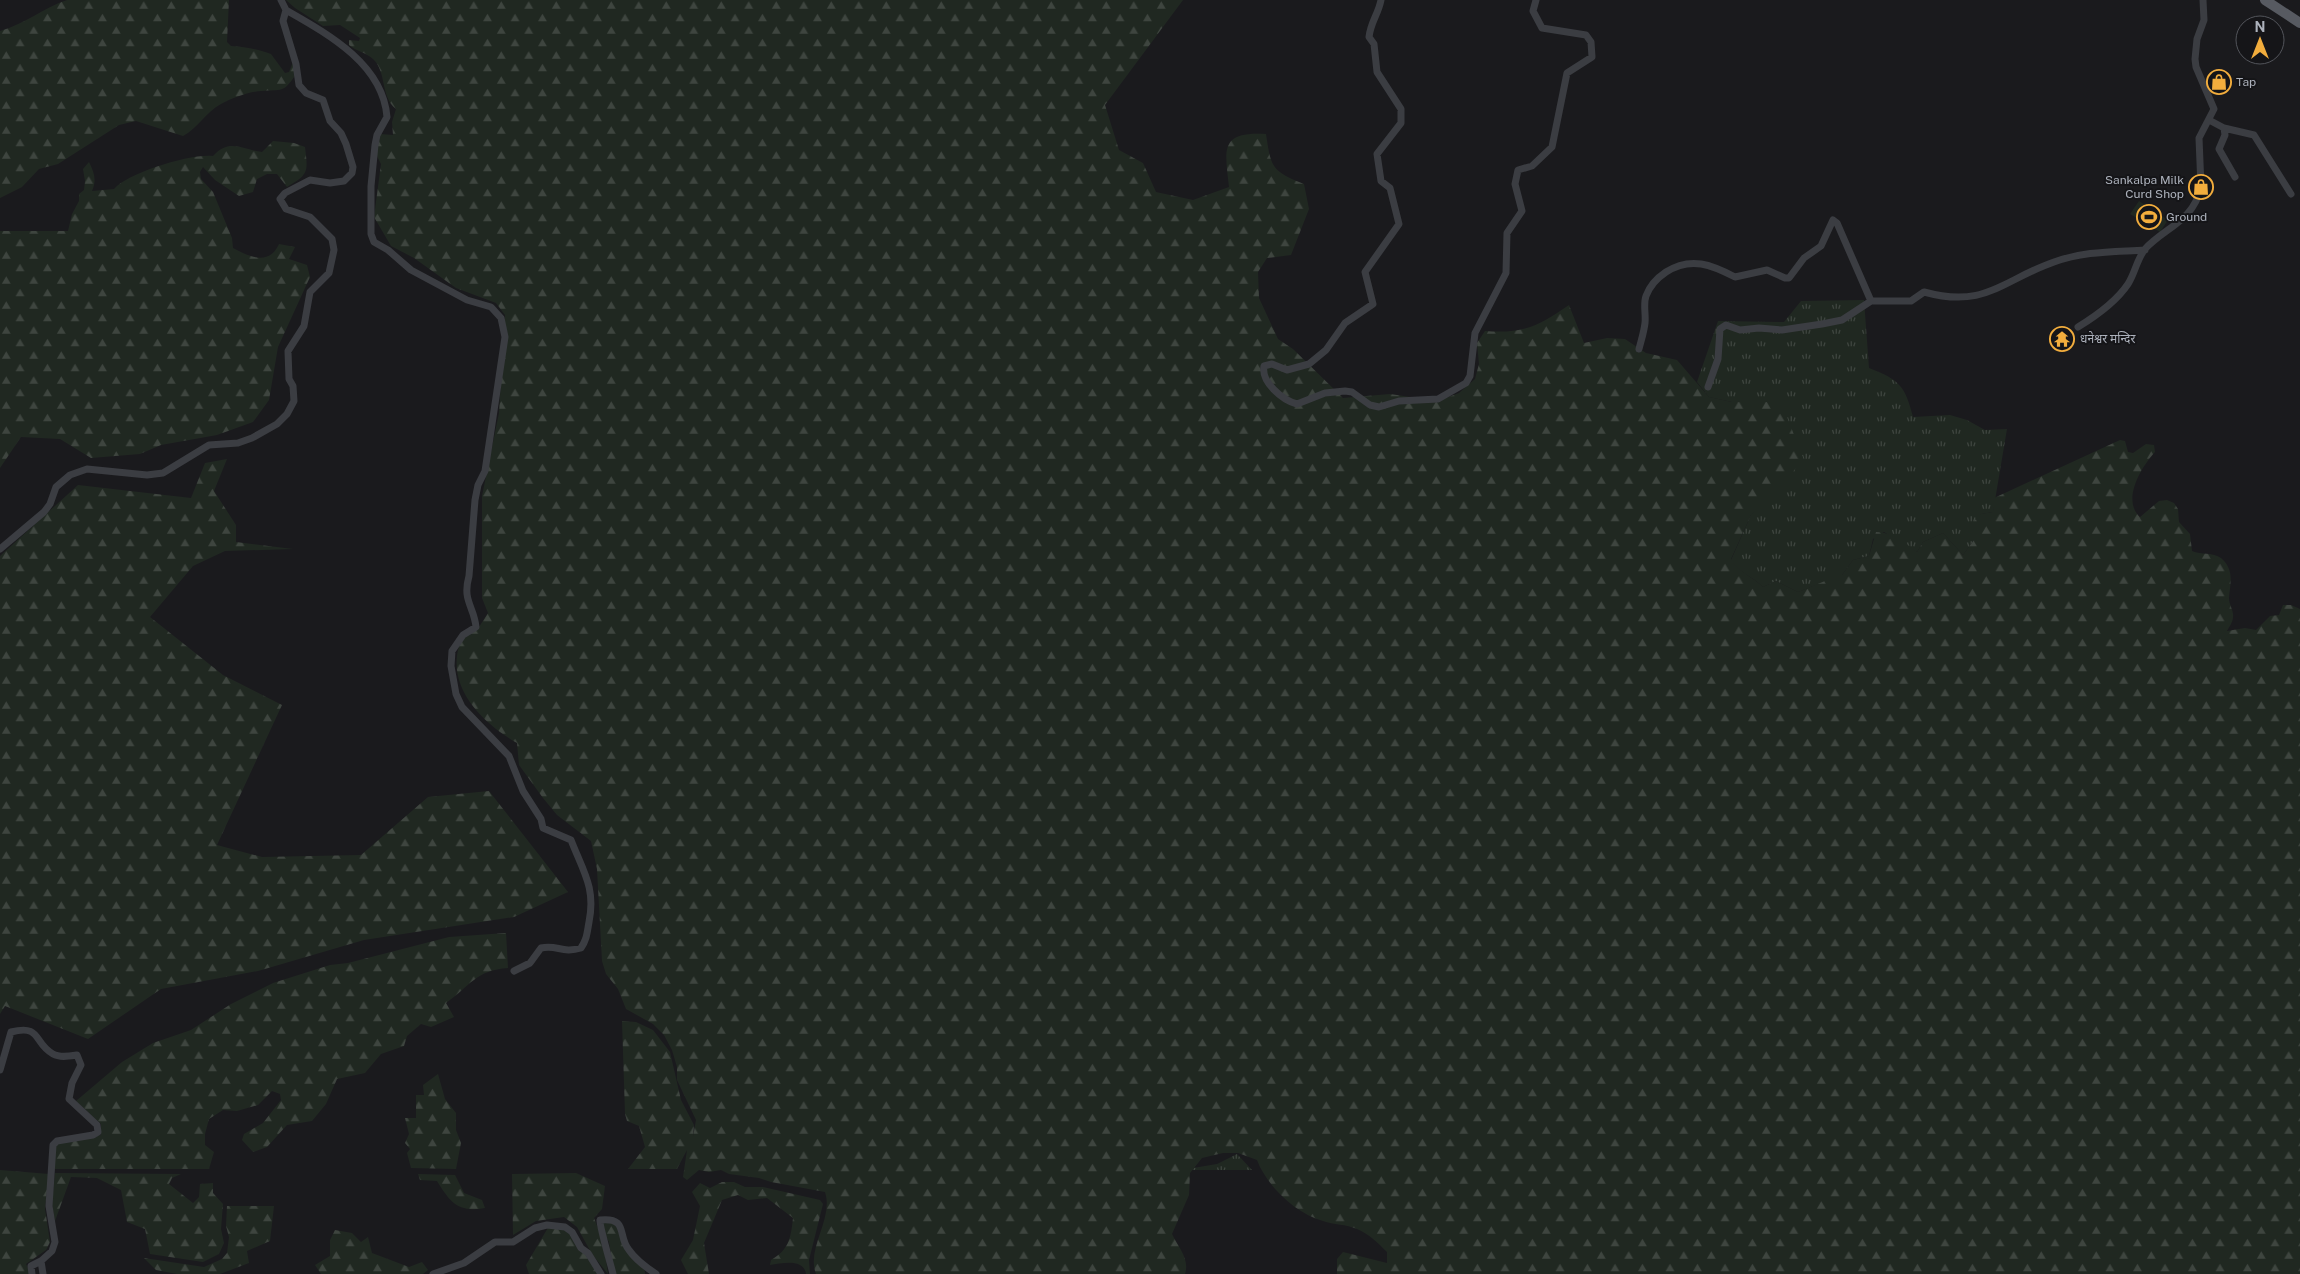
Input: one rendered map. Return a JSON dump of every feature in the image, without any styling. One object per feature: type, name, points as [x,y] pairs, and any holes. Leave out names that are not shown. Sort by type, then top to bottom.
[{"type":"main road","points":[[2265,0],[2300,23]]},
{"type":"street","points":[[281,0],[286,10],[346,47],[376,81],[383,94],[387,117],[377,135],[371,186],[371,234],[374,242],[416,272],[467,300],[491,307],[501,318],[503,326],[506,346],[489,439],[486,471],[478,485],[475,500],[469,576],[465,588],[476,628],[463,635],[452,651],[452,681],[462,707],[509,756],[523,791],[541,819],[543,828],[571,840],[591,885],[592,905],[588,938],[581,948],[562,951],[553,947],[541,948],[530,963],[514,971]]},
{"type":"street","points":[[1381,0],[1378,14],[1370,23],[1369,37],[1374,44],[1377,72],[1401,108],[1401,123],[1377,154],[1381,181],[1390,188],[1399,224],[1365,272],[1373,304],[1345,322],[1326,350],[1309,364],[1287,370],[1272,364],[1264,366],[1267,381],[1286,399],[1297,404],[1337,391],[1352,392],[1370,405],[1379,407],[1399,401],[1438,399],[1466,383],[1470,376],[1476,334],[1506,274],[1507,233],[1522,211],[1515,184],[1518,170],[1532,166],[1552,147],[1567,73],[1592,57],[1591,42],[1586,35],[1542,28],[1533,11],[1536,0]]},
{"type":"street","points":[[2078,327],[2097,315],[2120,294],[2129,283],[2145,250],[2181,223],[2200,195],[2199,138],[2214,108],[2196,68],[2195,59],[2197,40],[2204,20],[2203,0]]},
{"type":"street","points":[[0,549],[44,512],[50,504],[56,487],[70,475],[87,469],[147,475],[163,473],[209,445],[238,443],[262,433],[277,424],[294,401],[293,386],[289,379],[288,351],[304,326],[310,292],[329,274],[334,250],[332,239],[310,217],[286,209],[280,199],[286,193],[310,180],[330,183],[344,181],[354,168],[342,133],[330,121],[323,100],[306,93],[299,86],[296,64],[283,21],[286,10]]},
{"type":"street","points":[[2209,120],[2224,128],[2254,135],[2291,194]]},
{"type":"street","points":[[2224,128],[2225,135],[2219,149],[2235,177]]},
{"type":"street","points":[[1639,350],[1644,330],[1646,296],[1654,281],[1667,272],[1683,264],[1695,263],[1718,268],[1735,277],[1767,270],[1789,278],[1804,258],[1821,246],[1833,220],[1837,223],[1871,301]]},
{"type":"street","points":[[1708,387],[1718,359],[1720,329],[1722,326],[1726,325],[1740,330],[1759,328],[1782,330],[1822,324],[1842,320],[1871,301],[1911,301],[1924,292],[1941,296],[1982,295],[2004,287],[2037,269],[2072,256],[2096,251],[2145,250]]},
{"type":"street","points":[[0,1070],[11,1032],[24,1029],[35,1033],[53,1054],[63,1057],[77,1055],[81,1065],[72,1083],[69,1099],[97,1125],[98,1132],[92,1135],[57,1141],[53,1145],[51,1156],[53,1174],[49,1206],[55,1242],[52,1251],[41,1261],[31,1266],[32,1274]]},
{"type":"street","points":[[613,1274],[606,1254],[605,1240],[600,1229],[600,1220],[616,1222],[621,1226],[628,1250],[656,1274]]},
{"type":"street","points":[[433,1274],[464,1263],[495,1242],[513,1242],[535,1228],[547,1225],[565,1227],[572,1232],[581,1248],[588,1253],[602,1274]]},
{"type":"street","points":[[41,1261],[43,1274]]},
{"type":"green space","points":[[67,0],[229,0],[227,42],[231,46],[271,54],[285,73],[289,72],[293,62],[296,74],[285,88],[251,93],[221,104],[183,136],[136,121],[119,125],[58,164],[39,169],[22,187],[0,198],[0,31]]},
{"type":"green space","points":[[286,0],[1183,0],[1105,105],[1119,150],[1143,163],[1156,192],[1193,200],[1229,187],[1226,163],[1228,146],[1240,136],[1251,134],[1266,134],[1269,154],[1274,166],[1285,175],[1304,184],[1309,209],[1291,255],[1267,258],[1258,272],[1259,298],[1278,339],[1293,349],[1343,398],[1390,394],[1438,401],[1459,393],[1475,379],[1479,364],[1477,343],[1485,331],[1510,331],[1530,327],[1569,305],[1584,343],[1607,338],[1625,339],[1646,353],[1677,360],[1709,397],[1732,402],[1781,402],[1804,460],[1751,515],[1731,559],[1737,567],[1763,587],[1776,581],[1798,592],[1825,581],[1830,574],[1842,575],[1853,560],[1869,556],[1876,532],[1893,536],[1917,552],[1923,542],[1943,533],[1963,555],[1974,540],[1972,523],[1981,514],[1993,512],[1994,498],[2120,440],[2125,441],[2128,452],[2133,453],[2146,444],[2154,445],[2155,452],[2144,466],[2133,493],[2132,502],[2135,510],[2140,517],[2159,501],[2167,500],[2174,503],[2178,509],[2179,522],[2190,534],[2192,551],[2214,555],[2221,558],[2225,563],[2230,572],[2229,598],[2233,615],[2227,631],[2245,628],[2256,630],[2270,616],[2279,615],[2283,605],[2291,605],[2300,609],[2300,1274],[1337,1274],[1337,1259],[1343,1252],[1387,1263],[1387,1252],[1373,1239],[1353,1227],[1313,1217],[1292,1205],[1275,1189],[1257,1160],[1238,1153],[1223,1153],[1202,1158],[1190,1173],[1189,1195],[1172,1234],[1185,1258],[1185,1274],[816,1274],[814,1254],[826,1213],[827,1202],[825,1192],[759,1178],[729,1174],[721,1170],[709,1172],[699,1170],[687,1180],[683,1177],[687,1150],[677,1169],[628,1169],[645,1147],[639,1126],[627,1121],[625,1114],[622,1021],[636,1022],[653,1030],[670,1052],[681,1100],[694,1125],[693,1137],[696,1120],[677,1080],[677,1067],[672,1050],[664,1035],[653,1024],[626,1009],[618,989],[606,974],[602,961],[597,869],[591,841],[557,815],[543,798],[519,765],[517,743],[489,723],[467,697],[460,682],[457,666],[458,650],[465,632],[479,627],[488,613],[482,598],[482,496],[499,413],[505,315],[496,303],[456,288],[414,258],[391,246],[374,217],[381,164],[376,154],[376,147],[380,134],[393,135],[392,122],[396,109],[391,104],[385,91],[380,70],[371,57],[349,45],[349,40],[359,41],[360,38],[340,25],[323,26]]},
{"type":"green space","points":[[273,141],[294,143],[305,147],[307,162],[305,172],[300,179],[287,187],[277,174],[267,174],[257,179],[253,192],[239,196],[215,180],[203,167],[200,172],[201,179],[213,192],[232,238],[233,248],[259,258],[270,255],[279,244],[295,247],[289,259],[307,265],[310,277],[278,347],[269,400],[253,422],[217,435],[161,445],[140,454],[91,458],[60,439],[21,437],[0,468],[0,231],[68,231],[72,214],[79,201],[79,194],[84,190],[83,169],[89,162],[94,176],[92,191],[114,189],[132,177],[160,165],[190,158],[213,156],[224,147],[230,146],[262,152]]},
{"type":"green space","name":"Ground","points":[[2139,201],[2168,220],[2160,232],[2130,214]]},
{"type":"green space","points":[[1864,300],[1869,368],[1888,376],[1900,385],[1907,398],[1913,417],[1950,415],[1967,420],[1985,430],[2007,429],[1993,512],[1981,514],[1974,540],[1963,555],[1943,533],[1923,542],[1917,552],[1884,532],[1873,539],[1869,556],[1853,560],[1842,575],[1798,592],[1776,581],[1763,587],[1731,560],[1751,515],[1766,497],[1781,402],[1732,402],[1709,397],[1697,382],[1718,321],[1784,322],[1801,301]]},
{"type":"green space","points":[[227,459],[214,491],[236,525],[236,542],[293,549],[225,551],[193,566],[150,617],[223,675],[282,705],[217,845],[262,857],[361,855],[428,797],[489,791],[568,892],[514,917],[364,940],[258,971],[161,989],[88,1039],[5,1006],[0,1014],[0,556],[78,485],[191,498],[205,463]]},
{"type":"green space","points":[[506,933],[508,968],[497,969],[481,975],[446,1003],[454,1017],[431,1027],[421,1024],[407,1036],[404,1046],[381,1054],[365,1073],[337,1079],[326,1104],[312,1121],[287,1125],[267,1147],[253,1152],[242,1140],[244,1134],[263,1123],[281,1100],[280,1094],[272,1091],[258,1105],[237,1111],[223,1110],[209,1119],[205,1134],[205,1145],[214,1152],[209,1169],[55,1169],[55,1147],[58,1142],[101,1135],[101,1124],[76,1101],[122,1062],[153,1043],[191,1030],[231,1004],[273,983],[330,965],[348,963],[449,937]]},
{"type":"green space","points":[[438,1074],[445,1099],[456,1113],[456,1130],[461,1143],[456,1169],[411,1168],[407,1153],[410,1149],[405,1143],[409,1134],[405,1118],[416,1118],[416,1095],[424,1095],[423,1085]]},
{"type":"green space","points":[[1237,1154],[1252,1170],[1181,1170],[1217,1164]]},
{"type":"green space","points":[[0,1170],[49,1174],[45,1209],[50,1242],[46,1250],[26,1264],[31,1274],[0,1274]]},
{"type":"green space","points":[[55,1173],[181,1174],[172,1178],[169,1184],[193,1203],[199,1197],[200,1184],[213,1183],[213,1193],[223,1204],[221,1229],[224,1243],[219,1254],[203,1262],[150,1254],[145,1229],[127,1222],[121,1190],[97,1178],[71,1177],[55,1221],[52,1205]]},
{"type":"green space","points":[[576,1173],[605,1186],[602,1209],[594,1218],[603,1241],[608,1274],[592,1254],[577,1227],[564,1217],[536,1221],[513,1235],[512,1174]]},
{"type":"green space","points":[[418,1174],[455,1175],[464,1193],[482,1200],[485,1208],[468,1209],[461,1207],[446,1195],[437,1181],[420,1180]]},
{"type":"green space","points":[[722,1182],[734,1182],[745,1187],[763,1187],[820,1200],[823,1204],[809,1260],[810,1274],[806,1274],[804,1269],[797,1264],[770,1265],[771,1260],[782,1252],[788,1242],[793,1218],[767,1198],[748,1200],[738,1195],[722,1200],[704,1243],[709,1274],[688,1274],[681,1260],[693,1240],[700,1206],[692,1192],[700,1183],[710,1188]]},
{"type":"green space","points":[[227,1206],[274,1206],[270,1241],[247,1251],[249,1263],[220,1274],[177,1274],[156,1270],[144,1258],[204,1267],[222,1259],[227,1253],[229,1237],[226,1226]]},
{"type":"green space","points":[[603,1220],[617,1226],[630,1249],[644,1261],[645,1274],[614,1274],[609,1242],[602,1229]]},
{"type":"green space","points":[[549,1226],[566,1226],[599,1274],[529,1274],[526,1265]]},
{"type":"green space","points":[[335,1230],[352,1233],[361,1242],[368,1237],[372,1253],[409,1267],[422,1262],[428,1270],[423,1274],[321,1274],[315,1265],[330,1256],[330,1240]]},
{"type":"place","name":"Tap","points":[[2219,82]]},
{"type":"place","name":"Sankalpa Milk Curd Shop","points":[[2201,187]]},
{"type":"place","name":"Ground","points":[[2149,217]]},
{"type":"place","name":"धनेश्वर मन्दिर","points":[[2062,339]]}]
